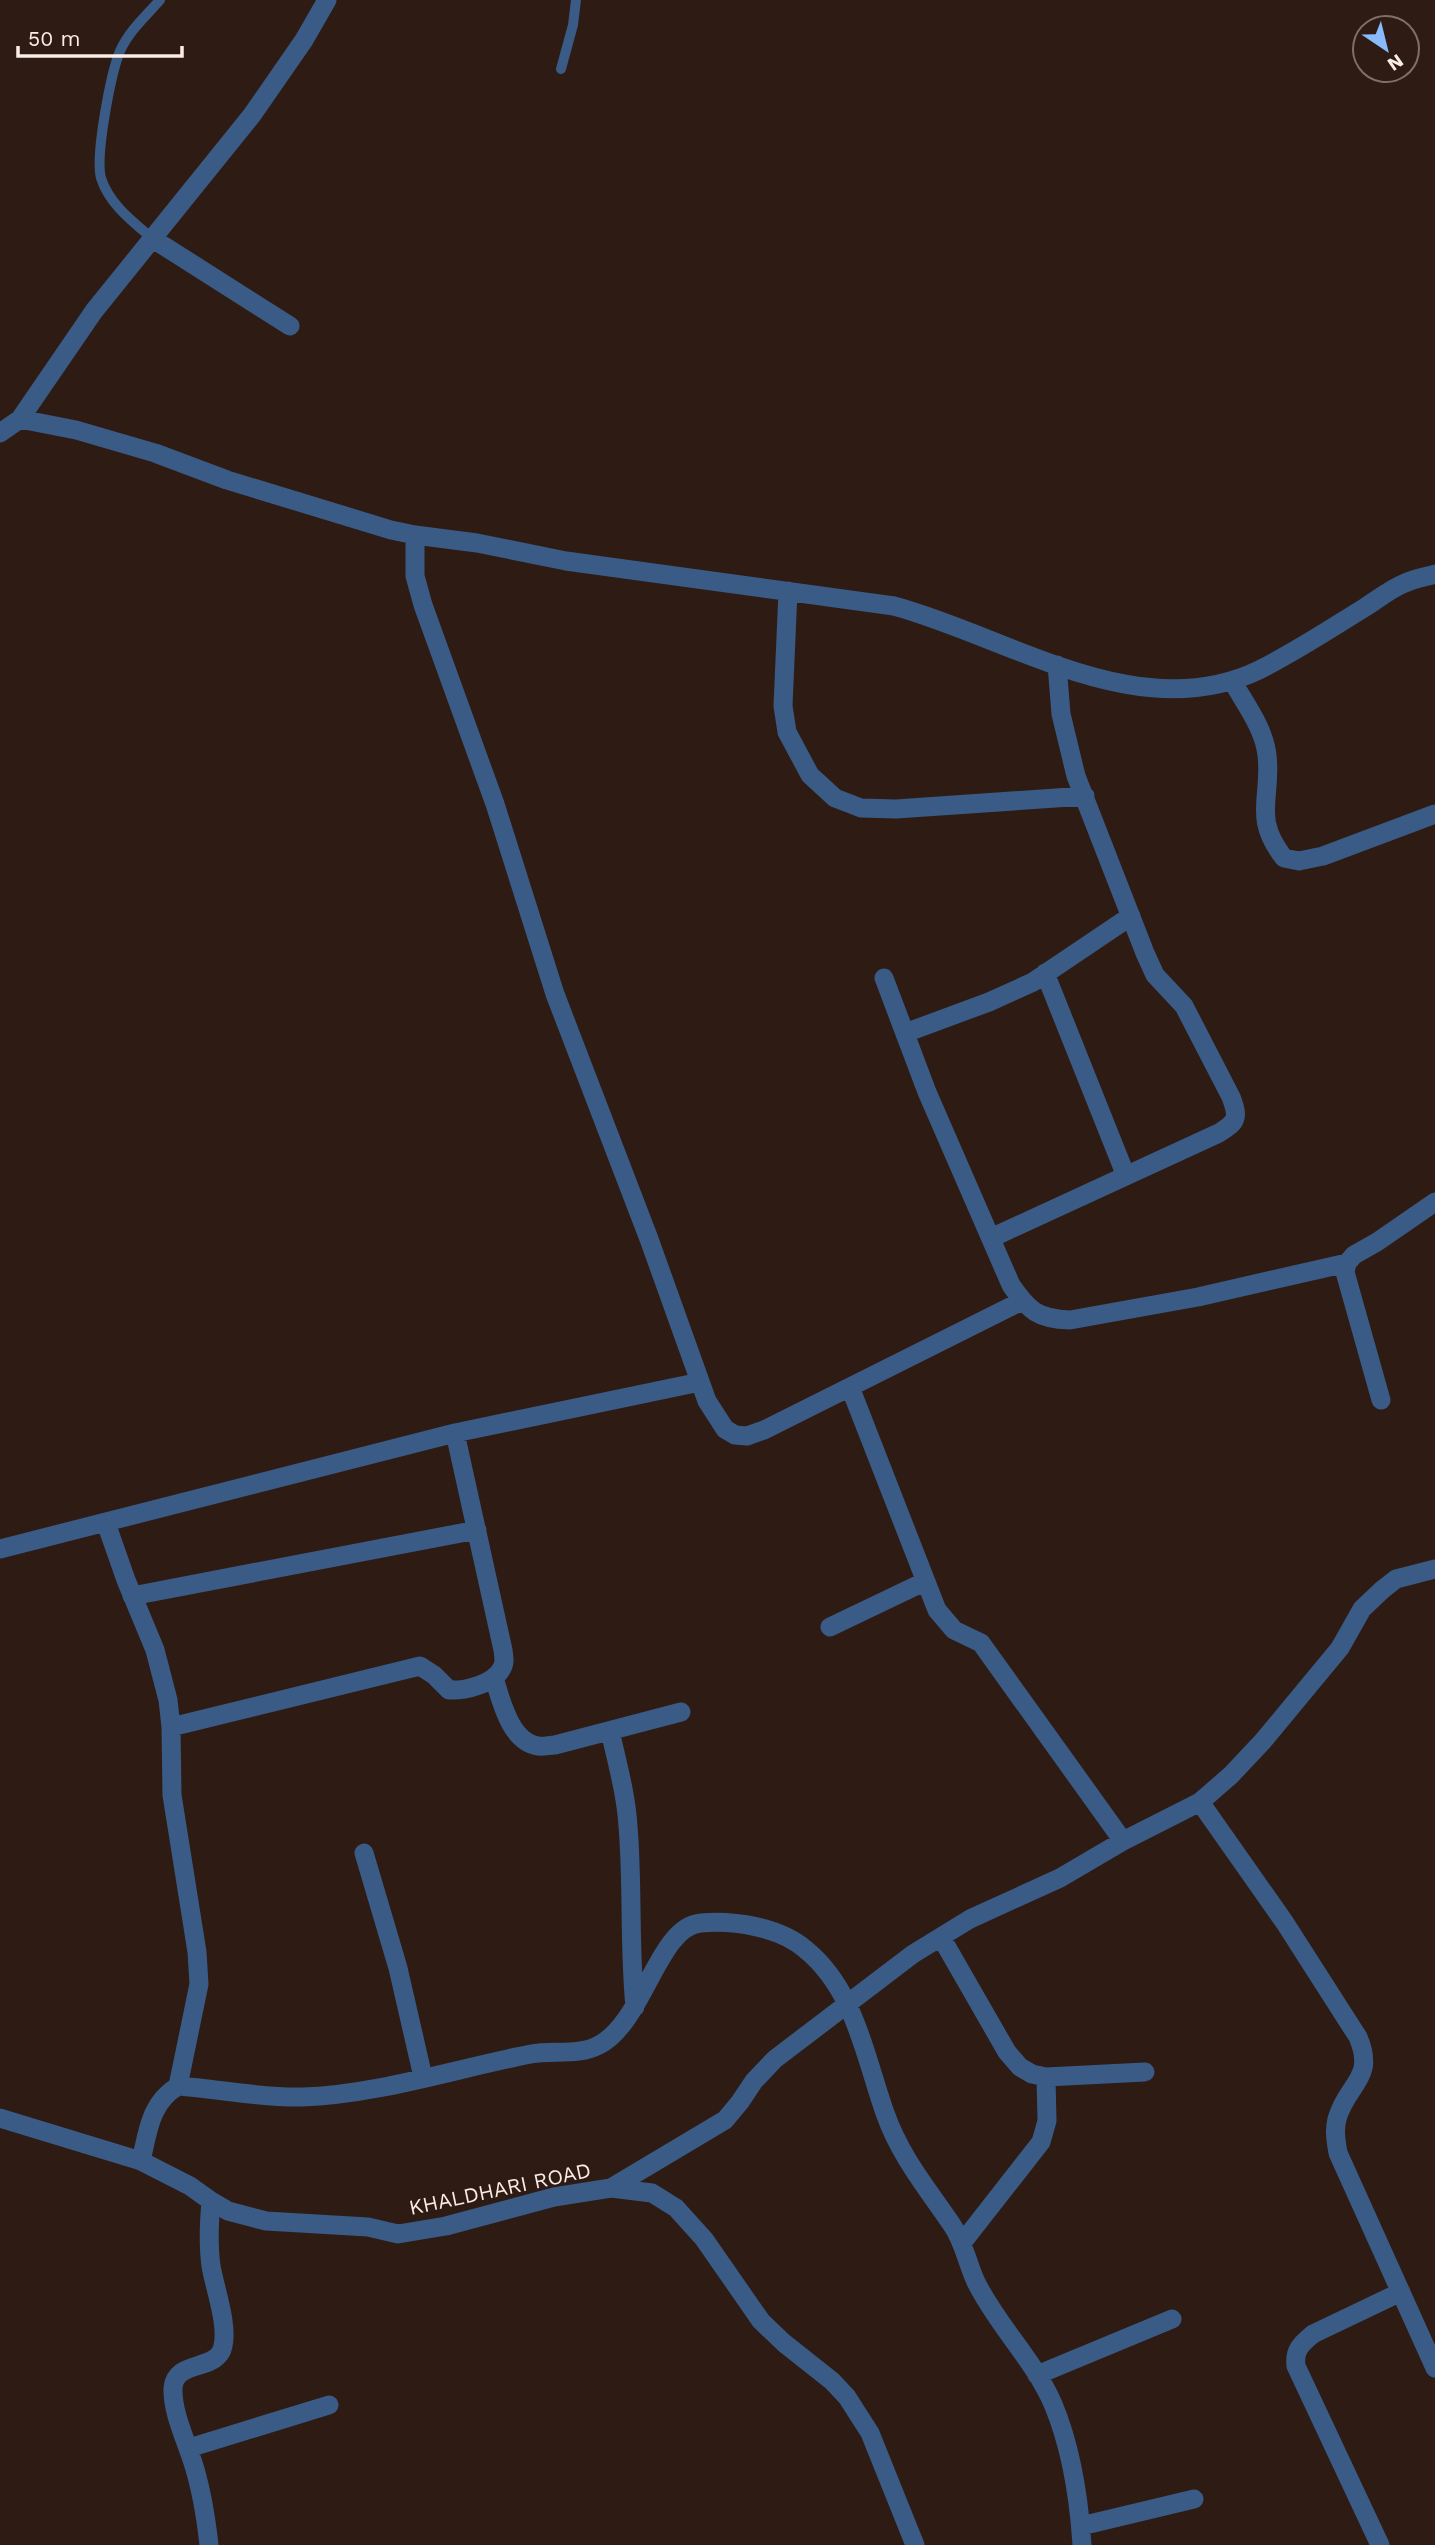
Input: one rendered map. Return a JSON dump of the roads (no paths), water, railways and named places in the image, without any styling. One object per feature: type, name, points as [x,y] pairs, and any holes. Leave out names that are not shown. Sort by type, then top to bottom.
[{"type":"street","points":[[0,433],[20,419],[94,311],[252,115],[304,40],[327,0]]},
{"type":"street","points":[[153,239],[290,326]]},
{"type":"street","points":[[20,419],[76,430],[155,453],[227,480],[415,535],[477,543],[566,561],[894,606],[918,612],[1088,676],[1154,688],[1206,688],[1233,682],[1260,669],[1403,584],[1435,574]]},
{"type":"street","points":[[415,535],[415,576],[423,605],[495,804],[555,994],[649,1239],[707,1401],[725,1429],[735,1435],[747,1436],[764,1430],[1022,1301]]},
{"type":"street","points":[[788,590],[783,706],[787,732],[810,775],[835,798],[861,808],[896,809],[1085,796]]},
{"type":"street","points":[[991,1238],[1219,1133],[1236,1119],[1236,1110],[1184,1006],[1155,975],[1131,916],[1068,747],[1061,714],[1057,665]]},
{"type":"street","points":[[1233,682],[1262,734],[1267,754],[1264,802],[1268,833],[1284,858],[1299,860],[1323,856],[1435,814]]},
{"type":"street","points":[[905,1033],[989,1002],[1045,973],[1131,916]]},
{"type":"street","points":[[1045,973],[1126,1176]]},
{"type":"street","points":[[884,978],[927,1092],[1011,1284],[1022,1301],[1036,1314],[1049,1320],[1070,1320],[1198,1297],[1347,1263],[1361,1249],[1435,1202]]},
{"type":"street","points":[[1347,1263],[1345,1272],[1381,1400]]},
{"type":"street","points":[[0,1549],[455,1433],[700,1382]]},
{"type":"street","points":[[850,1387],[924,1582],[945,1622],[954,1630],[981,1643],[1123,1841]]},
{"type":"street","points":[[171,1727],[420,1666],[427,1668],[449,1690],[458,1691],[494,1678],[502,1670],[503,1650],[455,1433]]},
{"type":"street","points":[[106,1523],[161,1670],[171,1727],[172,1795],[197,1952],[199,1984],[178,2085]]},
{"type":"street","points":[[132,1596],[477,1530]]},
{"type":"street","points":[[611,2188],[725,2119],[775,2059],[913,1954],[970,1919],[1060,1878],[1123,1841],[1200,1802],[1231,1775],[1263,1741],[1340,1648],[1362,1609],[1396,1578],[1435,1569]]},
{"type":"street","points":[[830,1627],[924,1582]]},
{"type":"street","points":[[494,1678],[508,1718],[526,1742],[538,1746],[555,1745],[681,1712]]},
{"type":"street","points":[[610,1731],[628,1825],[630,1949],[635,2007]]},
{"type":"street","points":[[1200,1802],[1284,1923],[1358,2037],[1364,2052],[1365,2066],[1338,2118],[1335,2134],[1338,2153],[1435,2368]]},
{"type":"street","points":[[365,1853],[398,1968],[423,2077]]},
{"type":"street","points":[[141,2161],[152,2113],[167,2092],[178,2085],[301,2097],[378,2087],[533,2053],[577,2052],[597,2047],[614,2036],[635,2007],[668,1945],[681,1930],[695,1923],[718,1922],[765,1929],[805,1948],[825,1970],[848,2003],[886,2116],[900,2148],[954,2227],[975,2281],[1053,2404],[1073,2472],[1082,2535],[1194,2499]]},
{"type":"street","points":[[941,1937],[1007,2052],[1020,2067],[1032,2074],[1046,2077],[1144,2072]]},
{"type":"street","points":[[962,2243],[1041,2142],[1047,2121],[1046,2077]]},
{"type":"street","name":"KHALDHARI ROAD","points":[[0,2118],[141,2161],[190,2186],[228,2211],[266,2221],[368,2227],[398,2234],[446,2226],[554,2197],[611,2188]]},
{"type":"street","points":[[611,2188],[652,2193],[676,2208],[704,2239],[761,2321],[832,2381],[847,2398],[870,2433],[915,2545]]},
{"type":"street","points":[[209,2545],[202,2497],[173,2387],[181,2372],[214,2360],[223,2345],[222,2320],[211,2264],[208,2228],[211,2202]]},
{"type":"street","points":[[1380,2545],[1296,2366],[1295,2354],[1301,2344],[1313,2334],[1401,2292]]},
{"type":"street","points":[[1037,2375],[1172,2319]]},
{"type":"street","points":[[188,2448],[329,2405]]},
{"type":"lane","points":[[153,239],[126,217],[112,198],[102,179],[99,139],[119,53],[127,38],[160,0]]},
{"type":"lane","points":[[561,69],[573,25],[576,0]]}]
